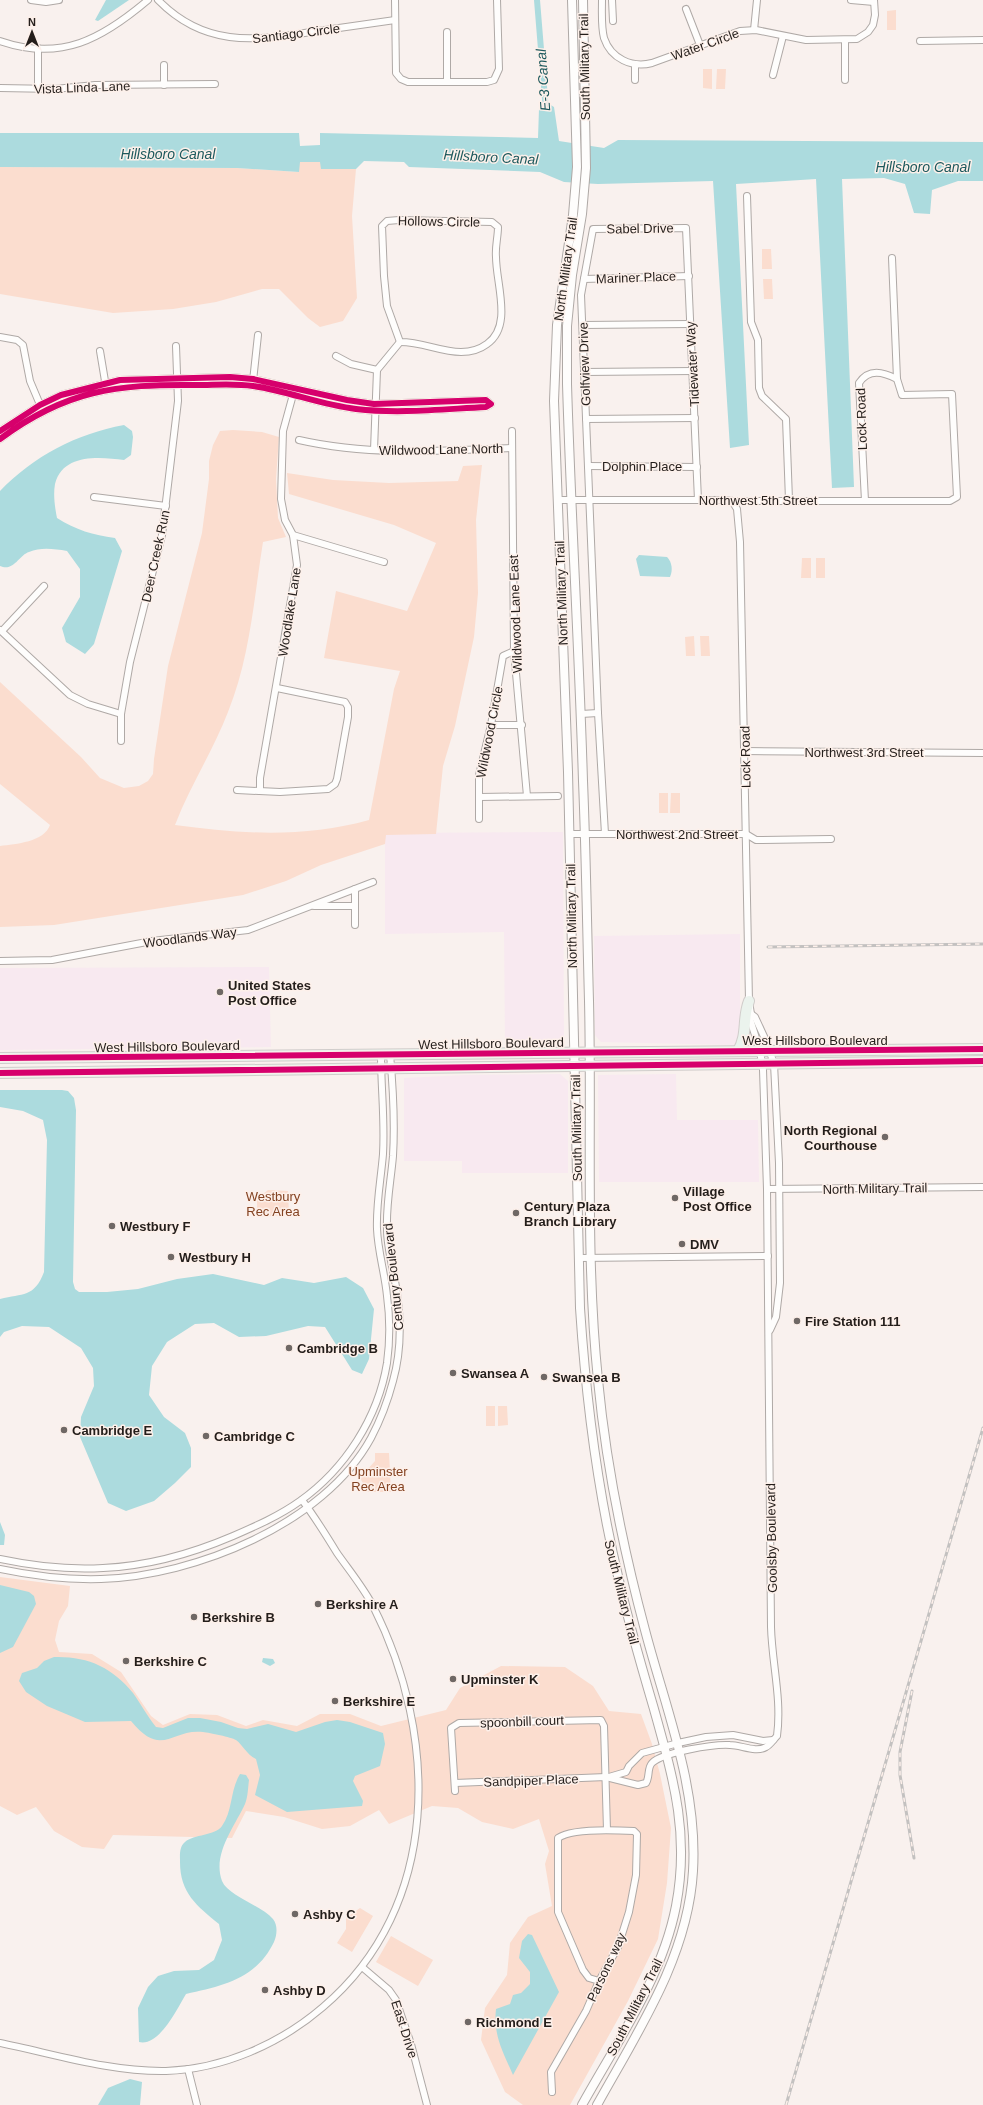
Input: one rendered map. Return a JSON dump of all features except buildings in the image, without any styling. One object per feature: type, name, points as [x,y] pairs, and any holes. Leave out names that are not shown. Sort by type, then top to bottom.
[{"type":"main road","points":[[738,1052],[745,1036],[746,1010],[749,1001]]},
{"type":"main road","name":"West Hillsboro Boulevard","points":[[0,1058],[983,1049]]},
{"type":"main road","points":[[889,1062],[908,1050]]},
{"type":"main road","points":[[170,1071],[184,1064],[189,1056]]},
{"type":"main road","points":[[193,1070],[197,1063],[205,1056]]},
{"type":"main road","name":"West Hillsboro Boulevard","points":[[0,1073],[983,1062]]},
{"type":"street","points":[[31,0],[46,2],[60,0]]},
{"type":"street","points":[[0,41],[38,48],[69,46],[92,39],[114,28],[148,0]]},
{"type":"street","name":"Santiago Circle","points":[[158,0],[174,14],[191,24],[208,32],[237,39],[266,39],[396,20]]},
{"type":"street","points":[[395,0],[396,73],[408,82],[487,82],[497,77],[499,70],[497,0]]},
{"type":"street","name":"South Military Trail","points":[[572,0],[582,134]]},
{"type":"street","name":"South Military Trail","points":[[582,0],[582,134]]},
{"type":"street","points":[[602,0],[603,33],[608,45],[619,58],[635,65],[635,80]]},
{"type":"street","points":[[612,0],[613,21]]},
{"type":"street","points":[[754,30],[757,0]]},
{"type":"street","points":[[851,0],[874,1]]},
{"type":"street","name":"Water Circle","points":[[635,65],[652,63],[734,32],[754,30],[806,40],[845,41],[861,38],[870,29],[874,20],[874,1]]},
{"type":"street","points":[[686,9],[700,46]]},
{"type":"street","points":[[602,11],[613,10]]},
{"type":"street","points":[[447,32],[447,82]]},
{"type":"street","points":[[773,75],[783,36]]},
{"type":"street","points":[[920,40],[983,40]]},
{"type":"street","points":[[845,41],[845,80]]},
{"type":"street","points":[[38,48],[38,89]]},
{"type":"street","points":[[164,65],[164,85]]},
{"type":"street","name":"Vista Linda Lane","points":[[0,88],[38,89],[95,85],[214,84]]},
{"type":"street","name":"North Military Trail","points":[[582,134],[585,188],[567,326],[567,384],[585,834],[589,1053]]},
{"type":"street","name":"North Military Trail","points":[[575,1053],[570,834],[554,363],[557,325],[574,215],[582,134]]},
{"type":"street","points":[[747,196],[751,322],[758,340],[759,388],[762,396],[786,419],[789,500]]},
{"type":"street","name":"Hollows Circle","points":[[399,220],[492,222],[498,227],[496,256],[502,310],[499,328],[494,339],[478,350],[460,352],[416,342],[400,342],[387,306],[382,226],[387,221],[399,220]]},
{"type":"street","name":"Sabel Drive","points":[[593,229],[686,228]]},
{"type":"street","name":"Tidewater Way","points":[[686,228],[689,276],[689,324],[693,371],[698,500]]},
{"type":"street","name":"Golfview Drive","points":[[590,499],[581,295],[593,229]]},
{"type":"street","points":[[892,258],[898,379]]},
{"type":"street","name":"Mariner Place","points":[[584,278],[689,276]]},
{"type":"street","points":[[583,325],[689,324]]},
{"type":"street","points":[[252,386],[258,335]]},
{"type":"street","points":[[0,337],[17,340],[23,345],[30,381],[41,408]]},
{"type":"street","points":[[374,450],[377,370],[400,342]]},
{"type":"street","name":"Deer Creek Run","points":[[121,741],[122,714],[130,662],[162,535],[178,401],[176,346]]},
{"type":"street","points":[[100,351],[106,390]]},
{"type":"street","points":[[336,356],[351,364],[377,370]]},
{"type":"street","points":[[584,372],[693,371]]},
{"type":"street","name":"Lock Road","points":[[864,501],[859,383],[864,376],[871,373],[883,372],[898,379]]},
{"type":"street","points":[[0,431],[41,408],[73,391],[105,383],[134,379],[177,382],[252,386],[342,407],[375,407],[486,407],[491,404],[488,400],[486,400],[375,407],[253,378],[177,382],[106,390],[41,408],[0,439]]},
{"type":"street","name":"Northwest 5th Street","points":[[558,500],[950,501],[957,497],[952,394],[902,396],[898,379]]},
{"type":"street","name":"Woodlake Lane","points":[[260,791],[260,778],[277,688],[297,565],[293,535],[285,520],[281,499],[283,431],[295,388]]},
{"type":"street","points":[[586,419],[695,418]]},
{"type":"street","name":"Wildwood Lane East","points":[[512,431],[514,651],[522,725],[527,796]]},
{"type":"street","name":"Wildwood Lane North","points":[[299,440],[374,450],[422,452],[512,448]]},
{"type":"street","name":"Dolphin Place","points":[[588,466],[697,467]]},
{"type":"street","points":[[94,497],[166,506]]},
{"type":"street","points":[[590,499],[598,713],[605,834]]},
{"type":"street","name":"Lock Road","points":[[732,501],[737,509],[740,542],[750,1019],[765,1051]]},
{"type":"street","points":[[293,535],[384,562]]},
{"type":"street","points":[[44,586],[1,630],[70,694],[88,704],[122,714]]},
{"type":"street","name":"Wildwood Circle","points":[[479,820],[479,775],[491,725],[504,656],[514,651]]},
{"type":"street","points":[[237,790],[280,792],[328,789],[335,784],[338,778],[348,717],[348,707],[345,702],[277,688]]},
{"type":"street","points":[[581,714],[598,713]]},
{"type":"street","points":[[491,725],[522,725]]},
{"type":"street","name":"Northwest 3rd Street","points":[[745,751],[983,753]]},
{"type":"street","points":[[480,797],[558,796]]},
{"type":"street","name":"Northwest 2nd Street","points":[[570,834],[746,834],[756,840],[831,839]]},
{"type":"street","name":"Woodlands Way","points":[[0,961],[52,960],[152,941],[248,930],[373,882]]},
{"type":"street","points":[[355,889],[355,925]]},
{"type":"street","points":[[311,906],[355,906]]},
{"type":"street","name":"Lock Road","points":[[751,1014],[755,1017],[765,1051]]},
{"type":"street","points":[[763,1064],[765,1051]]},
{"type":"street","name":"Goolsby Boulevard","points":[[765,1051],[774,1064],[779,1189],[780,1283],[776,1317],[769,1334]]},
{"type":"street","name":"South Military Trail","points":[[575,1053],[579,1258],[584,1374],[591,1436],[608,1535],[634,1641],[674,1782],[680,1818],[682,1850],[676,1907],[665,1944],[644,1994],[582,2105]]},
{"type":"street","name":"South Military Trail","points":[[589,1053],[588,1153],[592,1258],[598,1379],[604,1434],[621,1532],[646,1636],[678,1743],[691,1800],[694,1843],[693,1877],[688,1908],[678,1948],[668,1973],[597,2105]]},
{"type":"street","name":"Century Boulevard","points":[[0,1559],[48,1567],[80,1569],[126,1566],[175,1558],[209,1546],[264,1523],[302,1500],[336,1468],[362,1433],[384,1378],[386,1364],[390,1318],[377,1229],[383,1152],[386,1055]]},
{"type":"street","name":"Century Boulevard","points":[[0,1569],[51,1577],[101,1579],[176,1568],[230,1549],[268,1532],[308,1508],[344,1474],[371,1437],[393,1381],[396,1365],[400,1318],[386,1229],[393,1155],[386,1055]]},
{"type":"street","name":"Goolsby Boulevard","points":[[763,1064],[767,1189],[772,1651],[779,1698],[778,1730],[777,1736],[773,1740]]},
{"type":"street","name":"North Military Trail","points":[[767,1189],[983,1187]]},
{"type":"street","points":[[579,1258],[768,1256]]},
{"type":"street","points":[[0,2043],[110,2066],[166,2071],[188,2069],[229,2059],[262,2047],[288,2033],[336,1996],[362,1967],[390,1923],[407,1879],[414,1853],[418,1794],[415,1740],[406,1693],[385,1633],[361,1586],[302,1500]]},
{"type":"street","name":"spoonbill court","points":[[455,1791],[451,1728],[459,1722],[601,1720],[604,1726],[606,1777]]},
{"type":"street","points":[[630,1782],[626,1772],[629,1766],[642,1753],[664,1746],[706,1737],[733,1735],[763,1741],[773,1740]]},
{"type":"street","points":[[667,1756],[680,1752],[730,1745],[754,1749],[766,1747],[773,1740]]},
{"type":"street","name":"Sandpiper Place","points":[[606,1777],[638,1784],[646,1783],[649,1778],[650,1766],[654,1762],[667,1756]]},
{"type":"street","name":"Sandpiper Place","points":[[455,1783],[606,1777],[626,1772]]},
{"type":"street","points":[[599,1981],[589,1978],[583,1970],[558,1912],[558,1838],[564,1833],[607,1830],[606,1777]]},
{"type":"street","name":"Parsons way","points":[[552,2092],[551,2072],[586,2011],[599,1981],[618,1947],[629,1912],[636,1875],[637,1834],[634,1831],[607,1830]]},
{"type":"street","name":"East Drive","points":[[362,1967],[389,1990],[396,2000],[411,2044],[427,2105]]},
{"type":"street","points":[[188,2069],[197,2105]]},
{"type":"shaded area","points":[[563,832],[564,1044],[505,1045],[504,932],[385,934],[385,833]]},
{"type":"shaded area","points":[[740,934],[740,1037],[735,1045],[601,1042],[595,1035],[594,936]]},
{"type":"shaded area","points":[[269,967],[271,1047],[0,1050],[0,968]]},
{"type":"shaded area","points":[[560,1074],[568,1081],[568,1173],[462,1173],[462,1161],[404,1161],[404,1078],[465,1075]]},
{"type":"shaded area","points":[[676,1074],[677,1120],[758,1120],[759,1182],[599,1182],[598,1075]]},
{"type":"green space","points":[[896,10],[896,30],[887,30],[887,11]]},
{"type":"green space","points":[[703,69],[712,69],[712,89],[703,88]]},
{"type":"green space","points":[[717,69],[726,69],[725,89],[716,89]]},
{"type":"green space","points":[[299,162],[321,162],[321,169],[356,169],[352,216],[357,298],[343,321],[320,327],[308,318],[279,289],[262,289],[216,302],[173,309],[113,313],[0,294],[0,167],[237,168],[299,172]]},
{"type":"green space","points":[[762,249],[771,249],[772,269],[762,269]]},
{"type":"green space","points":[[763,279],[772,279],[773,299],[764,299]]},
{"type":"green space","points":[[233,430],[262,432],[279,437],[276,479],[278,518],[286,537],[263,542],[250,628],[241,671],[235,691],[222,726],[175,825],[224,831],[272,833],[321,830],[369,820],[394,689],[400,671],[324,658],[336,591],[407,611],[436,543],[394,525],[289,494],[287,473],[333,480],[389,483],[458,481],[463,466],[482,465],[476,520],[478,593],[474,637],[455,726],[443,766],[436,834],[386,835],[385,844],[321,865],[286,881],[243,895],[54,925],[0,927],[0,846],[36,839],[47,831],[50,825],[0,784],[0,682],[81,757],[100,778],[124,788],[139,786],[148,781],[153,774],[168,666],[202,533],[209,479],[209,461],[213,445],[220,431]]},
{"type":"green space","points":[[802,558],[811,558],[811,578],[801,578]]},
{"type":"green space","points":[[816,558],[825,558],[825,578],[816,578]]},
{"type":"green space","points":[[694,636],[695,656],[686,656],[685,637]]},
{"type":"green space","points":[[700,636],[709,636],[710,656],[701,656]]},
{"type":"green space","points":[[659,793],[668,793],[668,813],[659,813]]},
{"type":"green space","points":[[671,793],[680,793],[680,813],[670,813]]},
{"type":"green space","name":"Westbury Rec Area","points":[[268,1190],[288,1191],[289,1215],[257,1217],[257,1199]]},
{"type":"green space","points":[[486,1406],[495,1406],[495,1426],[486,1426]]},
{"type":"green space","points":[[498,1406],[507,1406],[508,1425],[498,1426]]},
{"type":"green space","name":"Upminster Rec Area","points":[[375,1453],[389,1453],[391,1492],[368,1492],[360,1478],[375,1461]]},
{"type":"green space","points":[[0,1577],[70,1586],[68,1606],[59,1621],[55,1640],[59,1652],[92,1654],[121,1672],[151,1716],[163,1725],[190,1714],[217,1715],[246,1726],[263,1720],[297,1726],[320,1714],[350,1714],[381,1726],[446,1710],[460,1688],[501,1666],[565,1667],[593,1686],[609,1711],[641,1714],[652,1744],[660,1774],[671,1828],[667,1883],[658,1939],[628,2001],[570,2105],[523,2105],[505,2092],[481,2040],[485,2008],[507,1975],[510,1943],[528,1917],[552,1906],[545,1864],[549,1851],[539,1819],[513,1829],[482,1822],[458,1808],[432,1806],[389,1824],[379,1810],[350,1826],[322,1829],[284,1817],[246,1811],[232,1838],[113,1835],[104,1849],[82,1847],[54,1831],[36,1807],[17,1815],[0,1806]]},
{"type":"green space","points":[[360,1908],[373,1916],[352,1952],[337,1943],[346,1929],[346,1918]]},
{"type":"green space","points":[[391,1936],[433,1960],[418,1986],[376,1962]]},
{"type":"water","points":[[106,0],[129,0],[98,21],[95,20]]},
{"type":"water","name":"Hillsboro Canal","points":[[546,102],[554,107],[559,141],[604,148],[618,140],[983,142],[983,181],[958,181],[932,190],[930,214],[914,213],[905,184],[884,178],[842,179],[854,487],[832,488],[816,179],[736,184],[749,445],[730,448],[713,181],[598,184],[564,182],[540,172],[409,167],[404,162],[364,161],[356,169],[321,169],[320,162],[300,162],[299,172],[237,168],[0,167],[0,133],[299,133],[300,146],[320,145],[320,133],[538,138],[539,109]]},
{"type":"water","points":[[124,425],[132,431],[133,437],[131,455],[124,460],[94,458],[74,462],[59,474],[54,488],[57,518],[71,526],[85,531],[115,538],[122,551],[94,644],[85,654],[66,642],[62,628],[80,597],[80,569],[67,551],[48,549],[38,549],[29,552],[9,567],[0,566],[0,491],[27,467],[57,448],[89,434]]},
{"type":"water","points":[[639,555],[667,557],[672,566],[670,577],[640,576],[636,559]]},
{"type":"water","points":[[0,1090],[62,1090],[68,1091],[74,1098],[76,1110],[73,1282],[75,1289],[79,1292],[107,1292],[138,1289],[177,1279],[213,1274],[264,1285],[282,1278],[314,1283],[346,1277],[363,1288],[374,1309],[369,1359],[362,1374],[352,1370],[325,1327],[308,1326],[266,1336],[239,1337],[214,1323],[195,1324],[167,1342],[152,1366],[149,1395],[164,1417],[185,1433],[191,1448],[191,1467],[154,1501],[126,1511],[108,1503],[80,1437],[81,1417],[94,1386],[93,1368],[81,1348],[49,1327],[22,1326],[4,1332],[0,1337],[0,1299],[21,1295],[32,1290],[44,1272],[47,1140],[43,1120],[23,1111],[0,1107]]},
{"type":"water","points":[[0,1522],[5,1535],[4,1545],[0,1545]]},
{"type":"water","points":[[0,1585],[29,1592],[34,1596],[36,1604],[13,1647],[0,1653]]},
{"type":"water","points":[[54,1657],[66,1657],[88,1661],[116,1676],[133,1693],[156,1727],[163,1728],[188,1718],[200,1718],[221,1722],[238,1728],[247,1729],[268,1724],[296,1732],[325,1722],[337,1720],[350,1722],[383,1733],[385,1744],[380,1766],[355,1776],[353,1781],[363,1801],[362,1806],[287,1812],[255,1795],[260,1775],[256,1759],[250,1755],[236,1740],[210,1733],[192,1732],[159,1740],[151,1738],[142,1732],[131,1721],[85,1722],[47,1706],[26,1692],[19,1681],[22,1673],[37,1668],[44,1661]]},
{"type":"water","points":[[263,1658],[273,1659],[275,1663],[270,1666],[262,1662]]},
{"type":"water","points":[[240,1774],[246,1775],[249,1780],[247,1798],[222,1851],[220,1871],[222,1881],[231,1891],[261,1909],[273,1919],[276,1924],[276,1936],[274,1942],[267,1955],[248,1973],[225,1984],[186,1994],[167,2026],[154,2039],[146,2042],[139,2042],[138,2008],[148,1987],[158,1976],[174,1971],[199,1970],[214,1960],[222,1940],[219,1924],[191,1898],[183,1882],[180,1851],[183,1844],[189,1839],[215,1832],[222,1826],[226,1820]]},
{"type":"water","points":[[528,1934],[532,1935],[559,1992],[513,2075],[502,2051],[497,2035],[495,2018],[496,2009],[510,2004],[513,1995],[521,1993],[530,1984],[530,1972],[519,1958],[522,1941]]},
{"type":"water","points":[[130,2079],[142,2082],[140,2105],[98,2105],[108,2088]]},
{"type":"waterway","name":"E-3 Canal","points":[[537,0],[546,111]]},
{"type":"railway","points":[[768,947],[983,944]]},
{"type":"railway","points":[[786,2105],[983,1428]]},
{"type":"railway","points":[[912,1691],[900,1752],[900,1775],[914,1858]]},
{"type":"cycle path","points":[[0,431],[40,405],[61,395],[120,380],[230,377],[253,379],[347,400],[374,404],[486,400],[491,404],[486,407],[389,411],[343,407],[266,388],[246,385],[224,384],[141,386],[93,393],[70,400],[47,410],[0,439]]},
{"type":"cycle path","points":[[0,1058],[983,1049]]},
{"type":"cycle path","points":[[0,1073],[983,1061]]},
{"type":"place","name":"United States Post Office","points":[[220,992]]},
{"type":"place","name":"North Regional Courthouse","points":[[885,1137]]},
{"type":"place","name":"Village Post Office","points":[[675,1198]]},
{"type":"place","name":"Century Plaza Branch Library","points":[[516,1213]]},
{"type":"place","name":"Westbury F","points":[[112,1226]]},
{"type":"place","name":"DMV","points":[[682,1244]]},
{"type":"place","name":"Westbury H","points":[[171,1257]]},
{"type":"place","name":"Fire Station 111","points":[[797,1321]]},
{"type":"place","name":"Cambridge B","points":[[289,1348]]},
{"type":"place","name":"Swansea A","points":[[453,1373]]},
{"type":"place","name":"Swansea B","points":[[544,1377]]},
{"type":"place","name":"Cambridge E","points":[[64,1430]]},
{"type":"place","name":"Cambridge C","points":[[206,1436]]},
{"type":"place","name":"Berkshire A","points":[[318,1604]]},
{"type":"place","name":"Berkshire B","points":[[194,1617]]},
{"type":"place","name":"Berkshire C","points":[[126,1661]]},
{"type":"place","name":"Upminster K","points":[[453,1679]]},
{"type":"place","name":"Berkshire E","points":[[335,1701]]},
{"type":"place","name":"Ashby C","points":[[295,1914]]},
{"type":"place","name":"Ashby D","points":[[265,1990]]},
{"type":"place","name":"Richmond E","points":[[468,2022]]}]
